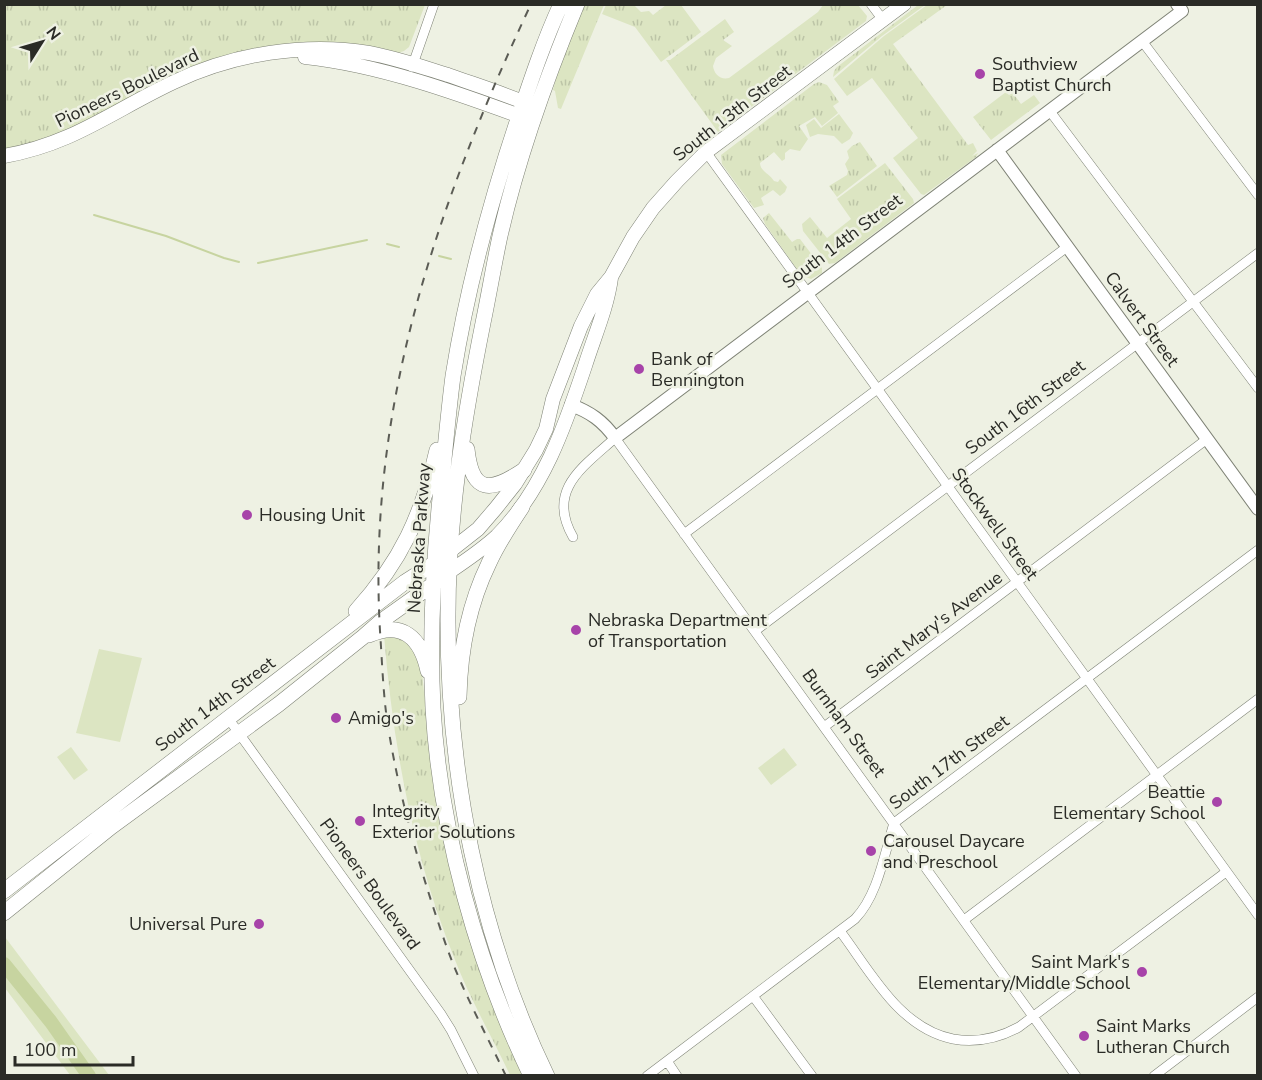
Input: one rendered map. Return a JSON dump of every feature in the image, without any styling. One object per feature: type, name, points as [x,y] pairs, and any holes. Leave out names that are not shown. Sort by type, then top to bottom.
[{"type":"main road","name":"Nebraska Parkway","points":[[547,1076],[510,985],[484,900],[465,817],[457,760],[448,655],[449,573],[457,482],[475,361],[500,235],[517,174],[529,112],[561,4]]},
{"type":"main road","name":"Nebraska Parkway","points":[[531,1076],[492,980],[465,895],[447,810],[433,707],[433,584],[453,377],[480,240],[529,112],[577,4]]},
{"type":"main road","name":"South 13th Street","points":[[450,551],[478,529],[508,493],[536,450],[546,429],[553,399],[581,326],[597,294],[611,277],[633,237],[653,208],[706,152],[904,4]]},
{"type":"main road","name":"Pioneers Boulevard","points":[[4,156],[68,138],[194,73],[240,58],[318,49],[340,49],[388,57],[413,64],[493,90],[529,112]]},
{"type":"main road","name":"Pioneers Boulevard","points":[[267,54],[343,62],[529,112]]},
{"type":"main road","name":"South 13th Street","points":[[449,573],[496,536],[522,507],[554,450],[608,295],[611,277]]},
{"type":"main road","points":[[315,653],[346,623],[378,586],[414,526],[431,476],[453,377]]},
{"type":"main road","points":[[465,428],[470,468],[480,483],[493,486],[500,484],[524,470]]},
{"type":"main road","points":[[457,760],[459,682],[470,615],[489,562],[522,507]]},
{"type":"main road","name":"South 14th Street","points":[[4,891],[405,582],[450,551]]},
{"type":"main road","name":"South 14th Street","points":[[5,912],[111,827],[279,704],[380,622],[449,573]]},
{"type":"main road","points":[[363,638],[380,631],[395,629],[413,638],[426,664],[433,707]]},
{"type":"street","points":[[408,79],[434,4]]},
{"type":"street","points":[[871,4],[883,21]]},
{"type":"street","name":"South 14th Street","points":[[573,537],[564,513],[565,494],[569,483],[615,438],[1183,7]]},
{"type":"street","points":[[1142,40],[1257,195]]},
{"type":"street","points":[[1049,110],[1257,388]]},
{"type":"street","name":"Calvert Street","points":[[997,150],[1257,509]]},
{"type":"street","name":"Stockwell Street","points":[[706,152],[1257,915]]},
{"type":"street","points":[[684,534],[1067,247]]},
{"type":"street","name":"South 16th Street","points":[[754,631],[1257,253]]},
{"type":"street","name":"Burnham Street","points":[[571,405],[592,414],[607,427],[1076,1076]]},
{"type":"street","name":"Saint Mary's Avenue","points":[[824,728],[1207,439]]},
{"type":"street","name":"South 17th Street","points":[[647,1076],[859,915],[870,899],[894,824],[1257,550]]},
{"type":"street","points":[[964,920],[1257,699]]},
{"type":"street","name":"Pioneers Boulevard","points":[[228,718],[441,1014],[474,1076]]},
{"type":"street","points":[[840,931],[898,1008],[910,1020],[930,1032],[959,1040],[985,1040],[1014,1030],[1226,872]]},
{"type":"street","points":[[753,996],[812,1076]]},
{"type":"street","points":[[1154,1076],[1257,997]]},
{"type":"street","points":[[667,1061],[677,1076]]},
{"type":"green space","points":[[5,5],[425,5],[409,47],[404,51],[395,54],[289,46],[140,95],[49,139],[5,151]]},
{"type":"green space","points":[[583,5],[604,5],[561,109],[558,108],[553,90],[560,63]]},
{"type":"green space","points":[[606,5],[634,5],[641,12],[649,11],[653,15],[666,5],[681,5],[701,32],[661,62],[635,27],[602,14]]},
{"type":"green space","points":[[823,5],[858,5],[867,16],[866,21],[718,132],[666,60],[670,60],[725,19],[734,32],[723,40],[732,46],[716,58],[713,66],[718,76],[729,78],[818,12]]},
{"type":"green space","points":[[918,5],[925,5],[882,36],[833,77],[837,67]]},
{"type":"green space","points":[[927,5],[947,5],[893,44],[968,145],[973,143],[977,151],[972,156],[978,153],[976,157],[924,195],[893,158],[918,138],[872,78],[847,96],[834,79],[884,36]]},
{"type":"green space","points":[[819,82],[827,85],[839,102],[833,106],[838,113],[822,126],[815,117],[799,126],[808,139],[800,151],[790,149],[785,153],[785,159],[782,161],[774,152],[760,163],[774,181],[778,182],[780,179],[787,187],[780,196],[773,190],[761,198],[764,205],[754,208],[722,164],[721,155]]},
{"type":"green space","points":[[1006,92],[1009,95],[1013,93],[1021,104],[1034,95],[1040,103],[991,140],[973,117]]},
{"type":"green space","points":[[839,114],[853,133],[850,139],[842,144],[834,136],[818,134],[810,137],[806,125],[814,119],[821,128]]},
{"type":"green space","points":[[860,142],[877,166],[837,197],[829,186],[847,175],[845,164],[849,158],[847,151]]},
{"type":"green space","points":[[885,163],[914,203],[835,263],[829,264],[803,231],[802,224],[810,217],[827,238],[851,219],[837,199]]},
{"type":"green space","points":[[769,213],[792,242],[800,239],[822,268],[822,273],[811,279],[801,275],[765,224],[763,218]]},
{"type":"green space","points":[[390,634],[411,643],[422,672],[433,784],[448,858],[525,1075],[510,1075],[474,1004],[440,921],[427,881],[399,759],[384,635]]},
{"type":"green space","points":[[99,649],[142,658],[120,742],[76,733]]},
{"type":"green space","points":[[71,747],[88,770],[74,780],[57,757]]},
{"type":"green space","points":[[784,748],[797,765],[771,785],[758,768]]},
{"type":"green space","points":[[5,937],[109,1075],[70,1075],[5,988]]},
{"type":"waterway","points":[[94,215],[166,236],[239,262]]},
{"type":"waterway","points":[[258,263],[367,240]]},
{"type":"waterway","points":[[387,244],[399,247]]},
{"type":"waterway","points":[[439,256],[451,259]]},
{"type":"waterway","points":[[4,964],[51,1022],[89,1076]]},
{"type":"railway","points":[[506,1076],[453,964],[428,892],[404,807],[384,698],[379,548],[385,467],[397,387],[415,309],[438,232],[466,155],[531,4]]},
{"type":"place","name":"Southview Baptist Church","points":[[980,74]]},
{"type":"place","name":"Bank of Bennington","points":[[639,369]]},
{"type":"place","name":"Housing Unit","points":[[247,515]]},
{"type":"place","name":"Nebraska Department of Transportation","points":[[576,630]]},
{"type":"place","name":"Amigo's","points":[[336,718]]},
{"type":"place","name":"Beattie Elementary School","points":[[1217,802]]},
{"type":"place","name":"Integrity Exterior Solutions","points":[[360,821]]},
{"type":"place","name":"Carousel Daycare and Preschool","points":[[871,851]]},
{"type":"place","name":"Universal Pure","points":[[259,924]]},
{"type":"place","name":"Saint Mark's Elementary/Middle School","points":[[1142,972]]},
{"type":"place","name":"Saint Marks Lutheran Church","points":[[1084,1036]]}]
